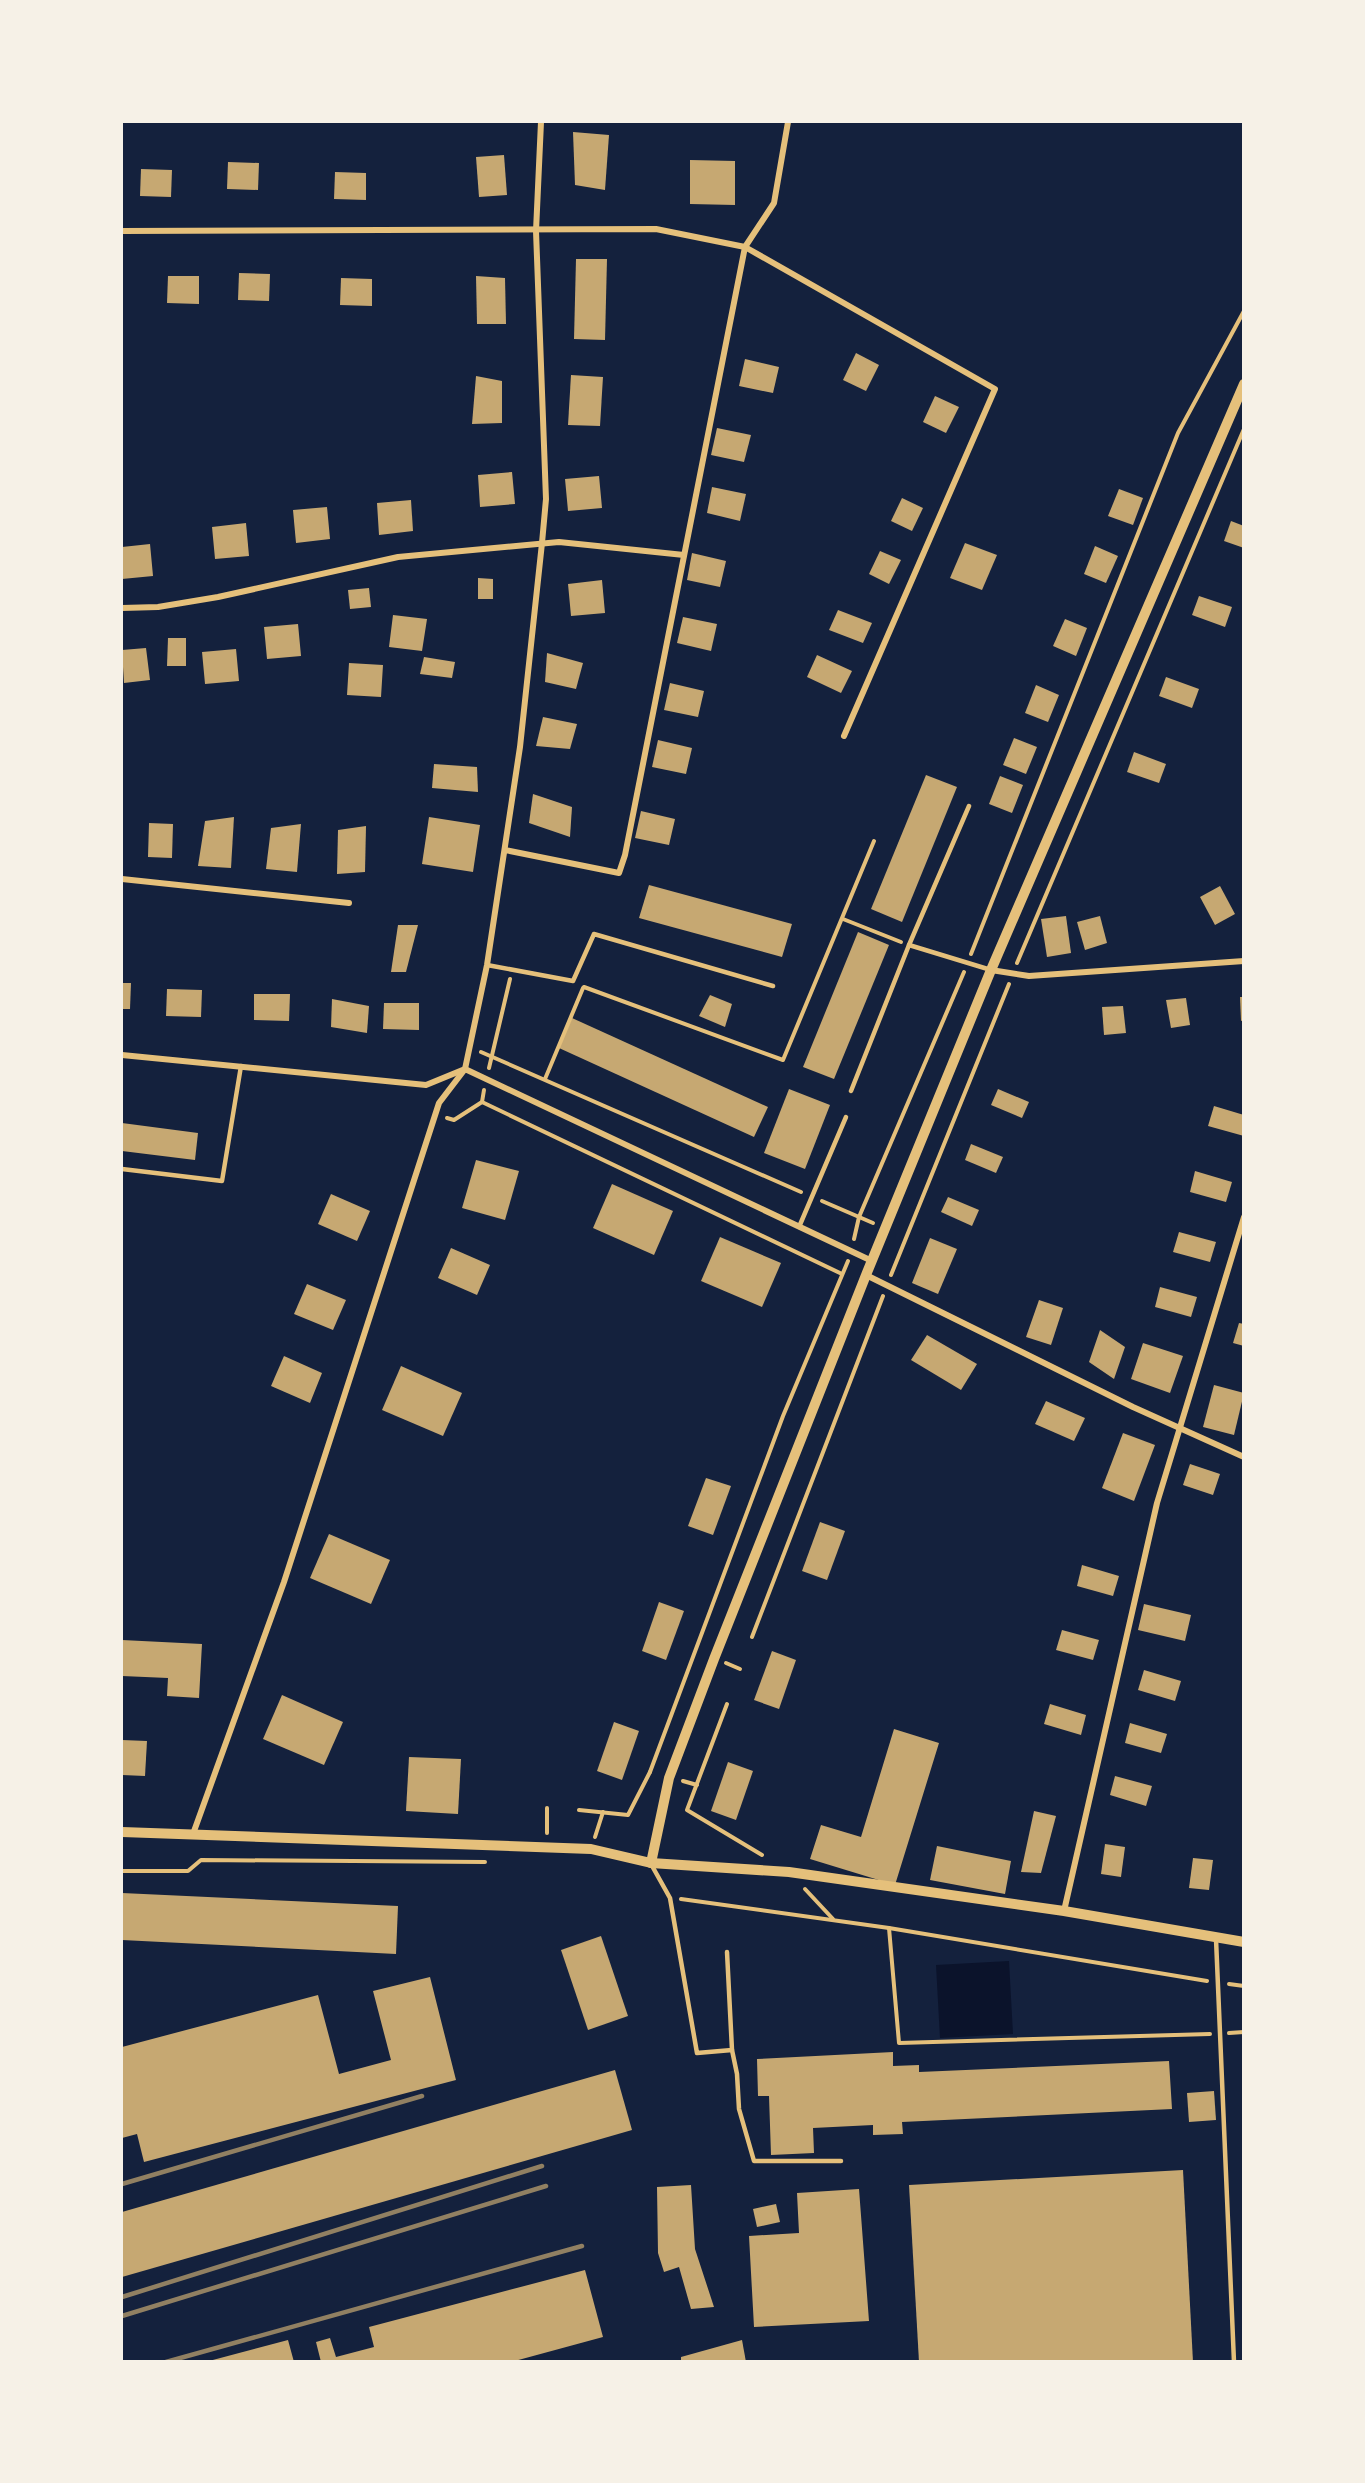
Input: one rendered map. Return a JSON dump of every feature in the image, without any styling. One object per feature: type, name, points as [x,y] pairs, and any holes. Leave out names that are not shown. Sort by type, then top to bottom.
[{"type":"street","points":[[193,1834],[288,1571],[439,1103],[465,1069],[487,964],[520,747],[546,499],[536,231],[541,122]]},
{"type":"street","points":[[505,850],[619,873],[627,843],[745,247],[774,203],[788,122]]},
{"type":"street","points":[[122,231],[656,229],[745,247],[995,389],[844,736]]},
{"type":"street","points":[[651,1863],[669,1778],[866,1275],[991,970],[1243,384]]},
{"type":"street","points":[[122,608],[158,608],[218,597],[398,557],[542,543],[559,542],[684,555]]},
{"type":"street","points":[[122,879],[349,903]]},
{"type":"street","points":[[991,970],[1029,976],[1244,961]]},
{"type":"street","points":[[122,1055],[426,1085],[465,1069],[872,1261]]},
{"type":"street","points":[[1064,1911],[1157,1503],[1244,1217]]},
{"type":"street","points":[[866,1275],[1244,1457]]},
{"type":"street","points":[[122,1832],[591,1849],[651,1863],[789,1872],[1064,1911],[1244,1942]]},
{"type":"lane","points":[[851,1091],[909,945],[969,806]]},
{"type":"lane","points":[[487,964],[573,981],[594,934],[773,986]]},
{"type":"lane","points":[[909,945],[991,970]]},
{"type":"lane","points":[[122,1169],[222,1181],[241,1066]]},
{"type":"lane","points":[[799,1227],[846,1117]]},
{"type":"lane","points":[[651,1863],[670,1898],[697,2053],[732,2050]]},
{"type":"lane","points":[[1216,1939],[1234,2361]]},
{"type":"lane","points":[[727,1952],[732,2050],[740,2109],[754,2161],[841,2161]]},
{"type":"path","points":[[579,1810],[628,1815],[650,1772],[783,1416],[852,1251],[859,1217],[968,963],[1178,433],[1244,311]]},
{"type":"path","points":[[752,1637],[887,1286],[1013,974],[1244,429]]},
{"type":"path","points":[[843,919],[909,945]]},
{"type":"path","points":[[435,1116],[454,1120],[482,1102],[512,969]]},
{"type":"path","points":[[544,1078],[588,978]]},
{"type":"path","points":[[468,1052],[484,1052],[492,1055],[859,1217]]},
{"type":"path","points":[[482,1102],[842,1274]]},
{"type":"path","points":[[727,1704],[687,1810],[789,1872],[833,1919]]},
{"type":"path","points":[[650,1772],[697,1785]]},
{"type":"path","points":[[547,1808],[547,1846]]},
{"type":"path","points":[[591,1849],[603,1812]]},
{"type":"path","points":[[122,1871],[188,1871],[201,1860],[489,1862]]},
{"type":"path","points":[[670,1898],[833,1919],[1244,1986]]},
{"type":"path","points":[[889,1928],[899,2043],[1244,2032]]},
{"type":"water","points":[[1009,1961],[1013,2034],[940,2038],[936,1965]]},
{"type":"building","points":[[573,132],[609,135],[605,190],[575,185]]},
{"type":"building","points":[[504,155],[507,195],[479,197],[476,157]]},
{"type":"building","points":[[690,160],[735,161],[735,205],[690,204]]},
{"type":"building","points":[[228,162],[259,163],[258,190],[227,189]]},
{"type":"building","points":[[141,169],[172,170],[171,197],[140,196]]},
{"type":"building","points":[[335,172],[366,173],[366,200],[334,199]]},
{"type":"building","points":[[576,259],[607,259],[605,340],[574,339]]},
{"type":"building","points":[[239,273],[270,274],[269,301],[238,300]]},
{"type":"building","points":[[168,276],[199,276],[199,304],[167,303]]},
{"type":"building","points":[[476,276],[505,278],[506,324],[477,324]]},
{"type":"building","points":[[341,278],[372,279],[372,306],[340,305]]},
{"type":"building","points":[[856,353],[879,365],[866,391],[843,380]]},
{"type":"building","points":[[745,359],[779,367],[773,393],[739,386]]},
{"type":"building","points":[[571,375],[603,377],[600,426],[568,425]]},
{"type":"building","points":[[476,376],[502,381],[502,423],[472,424]]},
{"type":"building","points":[[935,396],[959,407],[946,433],[923,422]]},
{"type":"building","points":[[717,428],[751,435],[744,462],[711,455]]},
{"type":"building","points":[[512,472],[515,504],[480,507],[478,475]]},
{"type":"building","points":[[599,476],[602,508],[568,511],[565,479]]},
{"type":"building","points":[[712,487],[746,494],[740,521],[707,513]]},
{"type":"building","points":[[1119,489],[1143,498],[1133,525],[1108,516]]},
{"type":"building","points":[[902,498],[923,508],[912,531],[891,521]]},
{"type":"building","points":[[411,500],[413,531],[379,535],[377,503]]},
{"type":"building","points":[[327,507],[330,539],[296,543],[293,510]]},
{"type":"building","points":[[1231,521],[1244,526],[1244,548],[1224,541]]},
{"type":"building","points":[[246,523],[249,556],[215,559],[212,527]]},
{"type":"building","points":[[965,543],[997,555],[982,590],[950,578]]},
{"type":"building","points":[[150,544],[153,576],[122,579],[122,547]]},
{"type":"building","points":[[1095,546],[1118,556],[1106,583],[1084,574]]},
{"type":"building","points":[[880,551],[901,560],[889,584],[869,574]]},
{"type":"building","points":[[692,553],[726,561],[720,587],[687,580]]},
{"type":"building","points":[[478,578],[493,579],[493,599],[478,599]]},
{"type":"building","points":[[602,580],[605,613],[571,616],[568,584]]},
{"type":"building","points":[[369,588],[371,607],[350,609],[348,590]]},
{"type":"building","points":[[1199,596],[1232,607],[1225,627],[1192,615]]},
{"type":"building","points":[[838,610],[872,623],[863,643],[829,630]]},
{"type":"building","points":[[393,615],[427,619],[422,651],[389,647]]},
{"type":"building","points":[[683,617],[717,624],[711,651],[677,643]]},
{"type":"building","points":[[1065,619],[1087,628],[1076,656],[1053,646]]},
{"type":"building","points":[[298,624],[301,656],[267,659],[264,627]]},
{"type":"building","points":[[168,638],[186,638],[186,666],[167,666]]},
{"type":"building","points":[[146,648],[150,680],[124,683],[122,650]]},
{"type":"building","points":[[236,649],[239,681],[205,684],[202,652]]},
{"type":"building","points":[[547,653],[583,663],[576,689],[545,682]]},
{"type":"building","points":[[817,655],[852,671],[841,693],[807,677]]},
{"type":"building","points":[[424,657],[455,662],[452,678],[420,674]]},
{"type":"building","points":[[349,663],[383,665],[381,697],[347,695]]},
{"type":"building","points":[[1166,677],[1199,689],[1192,708],[1159,696]]},
{"type":"building","points":[[670,683],[704,691],[698,717],[664,710]]},
{"type":"building","points":[[1036,685],[1059,695],[1048,722],[1025,713]]},
{"type":"building","points":[[543,717],[577,724],[570,749],[536,746]]},
{"type":"building","points":[[1014,738],[1037,747],[1026,774],[1003,765]]},
{"type":"building","points":[[658,740],[692,748],[686,774],[652,767]]},
{"type":"building","points":[[1134,752],[1166,764],[1159,783],[1127,772]]},
{"type":"building","points":[[434,764],[477,767],[478,792],[432,788]]},
{"type":"building","points":[[926,775],[957,787],[902,922],[871,909]]},
{"type":"building","points":[[1000,776],[1023,785],[1012,813],[989,804]]},
{"type":"building","points":[[533,794],[572,807],[570,837],[529,823]]},
{"type":"building","points":[[641,811],[675,819],[669,845],[635,838]]},
{"type":"building","points":[[234,817],[231,868],[198,866],[205,821]]},
{"type":"building","points":[[429,817],[480,825],[473,872],[422,864]]},
{"type":"building","points":[[149,823],[173,824],[172,858],[148,857]]},
{"type":"building","points":[[301,824],[297,872],[266,869],[271,828]]},
{"type":"building","points":[[366,826],[365,872],[337,874],[338,830]]},
{"type":"building","points":[[649,885],[792,924],[782,957],[639,918]]},
{"type":"building","points":[[1220,886],[1235,914],[1215,925],[1200,897]]},
{"type":"building","points":[[1066,916],[1071,953],[1047,957],[1041,919]]},
{"type":"building","points":[[1100,916],[1107,943],[1085,950],[1077,922]]},
{"type":"building","points":[[398,925],[418,925],[406,972],[391,972]]},
{"type":"building","points":[[858,932],[889,945],[834,1079],[803,1067]]},
{"type":"building","points":[[122,983],[131,983],[130,1009],[122,1009]]},
{"type":"building","points":[[167,989],[202,990],[201,1017],[166,1016]]},
{"type":"building","points":[[254,994],[290,994],[289,1021],[254,1020]]},
{"type":"building","points":[[710,995],[732,1004],[725,1027],[699,1016]]},
{"type":"building","points":[[1240,997],[1244,997],[1244,1020],[1241,1021]]},
{"type":"building","points":[[1186,998],[1190,1025],[1171,1028],[1166,1000]]},
{"type":"building","points":[[332,999],[369,1006],[367,1033],[331,1027]]},
{"type":"building","points":[[384,1003],[419,1003],[419,1030],[383,1029]]},
{"type":"building","points":[[1123,1006],[1126,1033],[1104,1035],[1102,1007]]},
{"type":"building","points":[[572,1018],[768,1107],[754,1137],[559,1048]]},
{"type":"building","points":[[789,1089],[830,1105],[805,1169],[764,1153]]},
{"type":"building","points":[[998,1089],[1029,1102],[1022,1118],[991,1105]]},
{"type":"building","points":[[1214,1106],[1244,1115],[1244,1136],[1208,1126]]},
{"type":"building","points":[[122,1123],[198,1133],[195,1160],[122,1151]]},
{"type":"building","points":[[971,1144],[1003,1157],[996,1173],[965,1160]]},
{"type":"building","points":[[476,1160],[519,1171],[505,1220],[462,1208]]},
{"type":"building","points":[[1195,1171],[1232,1182],[1226,1202],[1190,1192]]},
{"type":"building","points":[[612,1184],[673,1211],[654,1255],[593,1228]]},
{"type":"building","points":[[331,1194],[370,1211],[357,1241],[318,1224]]},
{"type":"building","points":[[948,1197],[979,1210],[972,1226],[941,1212]]},
{"type":"building","points":[[1179,1232],[1216,1242],[1210,1262],[1173,1252]]},
{"type":"building","points":[[720,1237],[781,1263],[762,1307],[701,1281]]},
{"type":"building","points":[[930,1238],[957,1249],[938,1294],[912,1283]]},
{"type":"building","points":[[451,1248],[490,1265],[477,1295],[438,1278]]},
{"type":"building","points":[[307,1284],[346,1300],[333,1330],[294,1314]]},
{"type":"building","points":[[1160,1287],[1197,1297],[1191,1317],[1155,1307]]},
{"type":"building","points":[[1039,1300],[1063,1308],[1051,1345],[1026,1337]]},
{"type":"building","points":[[1239,1323],[1244,1324],[1244,1346],[1233,1343]]},
{"type":"building","points":[[1100,1330],[1125,1347],[1114,1379],[1089,1362]]},
{"type":"building","points":[[927,1335],[977,1364],[961,1390],[911,1360]]},
{"type":"building","points":[[1143,1343],[1183,1356],[1170,1393],[1131,1379]]},
{"type":"building","points":[[284,1356],[322,1373],[310,1403],[271,1386]]},
{"type":"building","points":[[401,1366],[462,1393],[443,1436],[382,1410]]},
{"type":"building","points":[[1214,1385],[1244,1393],[1234,1435],[1203,1427]]},
{"type":"building","points":[[1046,1401],[1085,1418],[1074,1441],[1035,1424]]},
{"type":"building","points":[[1123,1433],[1155,1445],[1134,1501],[1102,1488]]},
{"type":"building","points":[[1190,1464],[1220,1474],[1213,1495],[1183,1485]]},
{"type":"building","points":[[706,1478],[731,1486],[713,1535],[688,1526]]},
{"type":"building","points":[[820,1522],[845,1531],[827,1580],[802,1571]]},
{"type":"building","points":[[329,1534],[390,1560],[371,1604],[310,1578]]},
{"type":"building","points":[[1082,1565],[1119,1576],[1113,1596],[1077,1586]]},
{"type":"building","points":[[659,1602],[684,1611],[666,1660],[642,1651]]},
{"type":"building","points":[[1144,1604],[1191,1615],[1185,1641],[1138,1630]]},
{"type":"building","points":[[1062,1630],[1099,1640],[1093,1660],[1056,1650]]},
{"type":"building","points":[[122,1640],[202,1644],[199,1698],[167,1696],[168,1678],[122,1676]]},
{"type":"building","points":[[772,1651],[796,1660],[779,1709],[754,1700]]},
{"type":"building","points":[[1144,1670],[1181,1681],[1175,1701],[1138,1690]]},
{"type":"building","points":[[282,1695],[343,1722],[324,1765],[263,1739]]},
{"type":"building","points":[[1050,1704],[1086,1715],[1081,1735],[1044,1724]]},
{"type":"building","points":[[614,1722],[639,1731],[622,1780],[597,1771]]},
{"type":"building","points":[[1130,1723],[1167,1734],[1161,1753],[1125,1743]]},
{"type":"building","points":[[894,1729],[939,1743],[895,1885],[810,1859],[821,1825],[861,1837]]},
{"type":"building","points":[[122,1740],[147,1741],[145,1776],[122,1775]]},
{"type":"building","points":[[409,1757],[461,1759],[458,1814],[406,1811]]},
{"type":"building","points":[[728,1762],[753,1771],[736,1820],[711,1811]]},
{"type":"building","points":[[1115,1776],[1152,1786],[1146,1806],[1110,1795]]},
{"type":"building","points":[[1034,1811],[1056,1816],[1041,1873],[1021,1872]]},
{"type":"building","points":[[1105,1844],[1125,1847],[1121,1877],[1101,1874]]},
{"type":"building","points":[[937,1846],[1011,1861],[1005,1894],[930,1880]]},
{"type":"building","points":[[1193,1858],[1213,1860],[1209,1890],[1189,1888]]},
{"type":"building","points":[[122,1893],[398,1906],[396,1954],[122,1940]]},
{"type":"building","points":[[601,1936],[628,2016],[588,2030],[561,1950]]},
{"type":"building","points":[[430,1977],[456,2080],[144,2162],[137,2134],[122,2138],[122,2047],[318,1995],[339,2074],[391,2060],[373,1991]]},
{"type":"building","points":[[893,2052],[893,2066],[919,2065],[919,2072],[1169,2061],[1172,2109],[902,2122],[903,2134],[873,2135],[873,2125],[813,2128],[814,2153],[771,2155],[769,2096],[758,2096],[757,2059]]},
{"type":"building","points":[[615,2070],[632,2130],[122,2277],[122,2212]]},
{"type":"building","points":[[1214,2091],[1216,2120],[1189,2122],[1187,2093]]},
{"type":"building","points":[[1183,2170],[1193,2362],[919,2362],[909,2185]]},
{"type":"building","points":[[691,2185],[695,2249],[714,2307],[691,2309],[679,2267],[664,2272],[658,2253],[657,2187]]},
{"type":"building","points":[[859,2189],[869,2321],[754,2327],[749,2236],[799,2233],[797,2193]]},
{"type":"building","points":[[776,2204],[780,2222],[757,2227],[753,2209]]},
{"type":"building","points":[[585,2270],[603,2337],[511,2362],[321,2362],[316,2342],[330,2338],[336,2357],[374,2347],[369,2327]]},
{"type":"building","points":[[288,2340],[294,2362],[209,2362],[209,2361]]},
{"type":"building","points":[[742,2340],[746,2362],[681,2362],[681,2357]]},
{"type":"railway","points":[[122,2184],[422,2096]]},
{"type":"railway","points":[[122,2297],[542,2166]]},
{"type":"railway","points":[[122,2316],[546,2186]]},
{"type":"railway","points":[[166,2362],[582,2246]]}]
